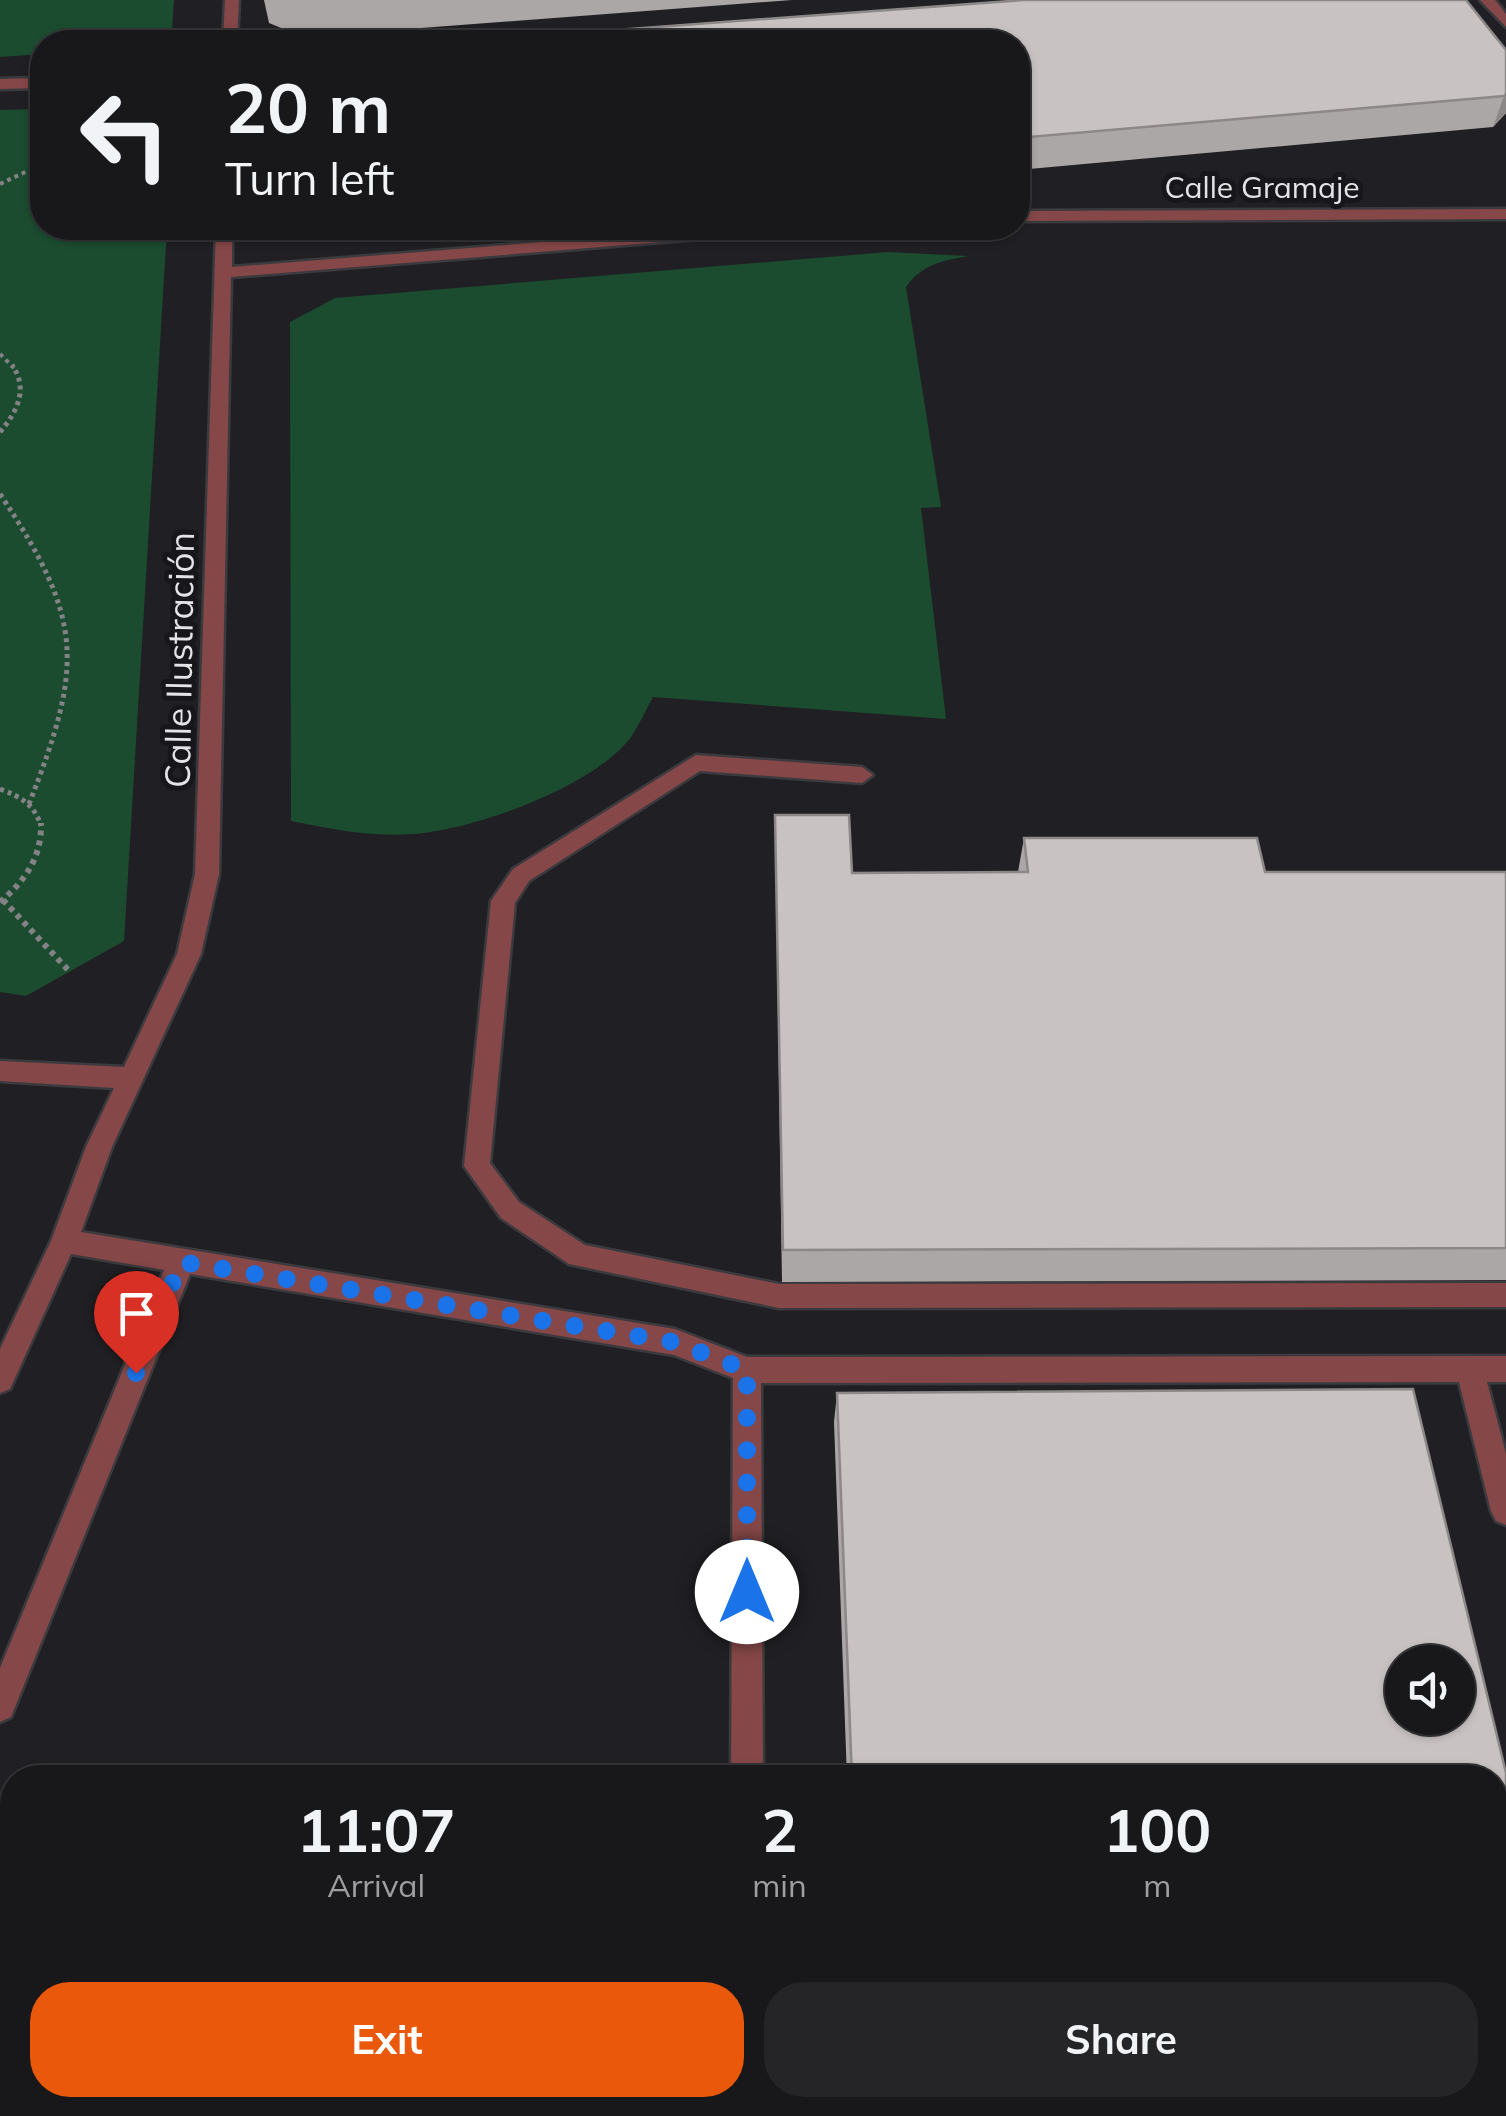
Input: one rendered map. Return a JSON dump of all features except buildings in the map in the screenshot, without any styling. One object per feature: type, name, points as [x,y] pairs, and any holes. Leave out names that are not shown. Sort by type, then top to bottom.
[{"type":"street","points":[[231,30],[232,0]]},
{"type":"street","points":[[1487,0],[1506,23]]},
{"type":"street","points":[[0,84],[30,83]]},
{"type":"street","name":"Calle Gramaje","points":[[1030,216],[1506,214]]},
{"type":"street","name":"Calle Ilustración","points":[[0,1380],[64,1241],[130,1078],[190,954],[207,874],[223,240]]},
{"type":"street","points":[[222,273],[627,240]]},
{"type":"street","points":[[862,776],[696,764],[520,875],[504,900],[477,1166],[510,1210],[579,1256],[779,1296],[1506,1295]]},
{"type":"street","points":[[0,1071],[130,1078]]},
{"type":"street","points":[[64,1241],[674,1342],[747,1370],[1506,1369]]},
{"type":"street","points":[[0,1706],[181,1262]]},
{"type":"street","points":[[747,1370],[747,1765]]},
{"type":"street","points":[[1470,1370],[1506,1511]]},
{"type":"path","points":[[0,184],[30,170]]},
{"type":"path","points":[[0,354],[20,372],[24,393],[15,415],[0,432]]},
{"type":"path","points":[[0,494],[24,528],[68,629],[66,671],[51,748],[29,804]]},
{"type":"path","points":[[0,790],[29,804],[40,820],[43,840],[38,861],[24,882],[2,901],[70,972]]},
{"type":"green space","points":[[0,0],[174,0],[172,30],[30,30],[30,55],[0,57]]},
{"type":"green space","points":[[30,109],[30,240],[166,240],[124,941],[26,996],[0,992],[0,110]]},
{"type":"green space","points":[[888,252],[968,256],[926,268],[906,287],[941,507],[921,508],[946,719],[653,697],[631,737],[590,773],[498,815],[437,831],[396,835],[291,821],[290,322],[335,298]]},
{"type":"route","points":[[136,1373],[181,1262],[674,1342],[747,1370],[747,1592]]}]
